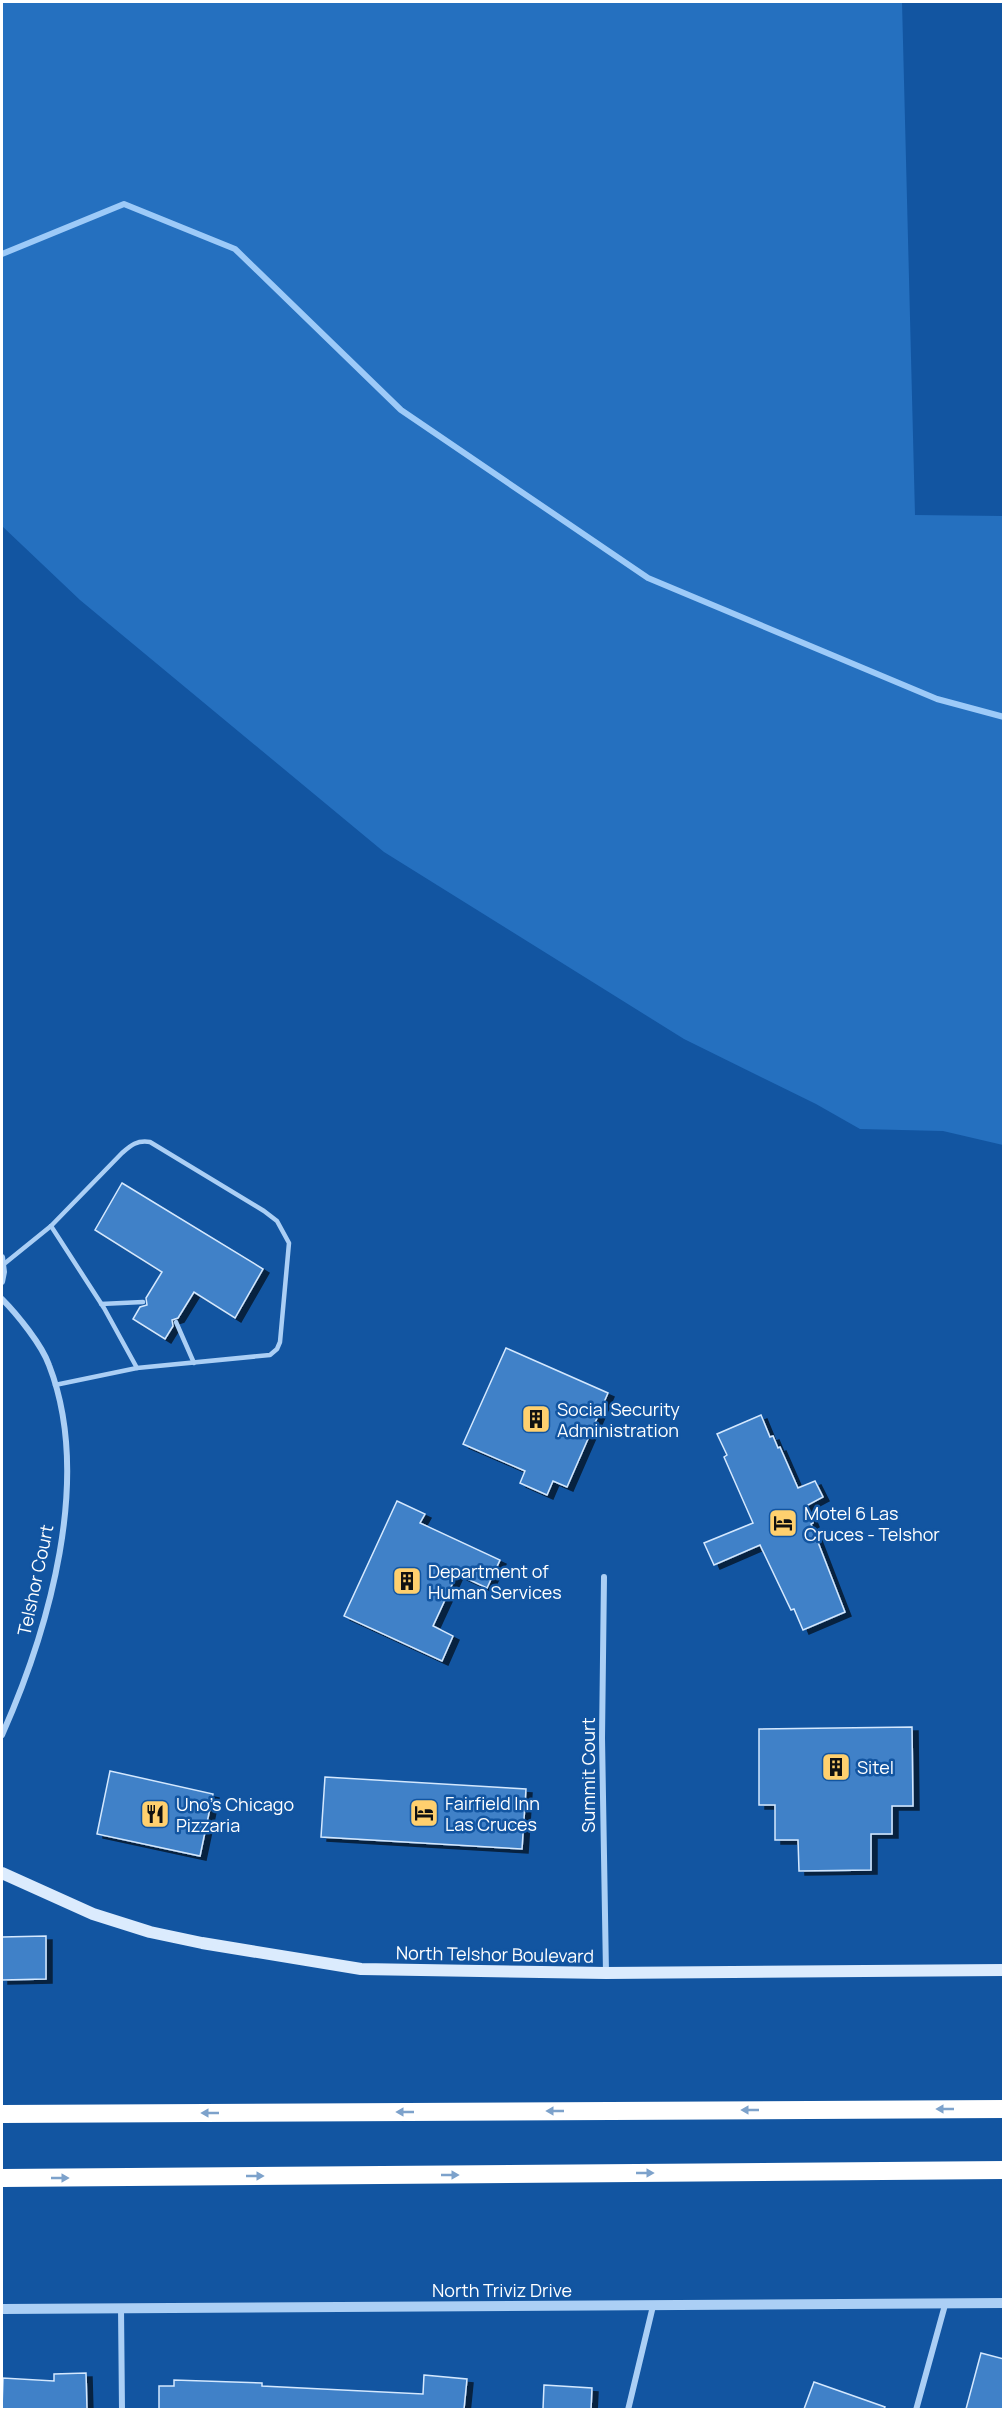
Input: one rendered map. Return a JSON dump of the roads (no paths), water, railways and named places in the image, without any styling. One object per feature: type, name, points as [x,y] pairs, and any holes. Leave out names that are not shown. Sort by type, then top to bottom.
[{"type":"highway","points":[[2,2114],[1004,2109]]},
{"type":"highway","points":[[2,2178],[1004,2170]]},
{"type":"main road","name":"North Telshor Boulevard","points":[[2,1873],[93,1914],[150,1932],[361,1970],[606,1973],[1004,1970]]},
{"type":"street","points":[[2,1282],[3,1261]]},
{"type":"street","name":"Telshor Court","points":[[2,1299],[16,1313],[49,1363],[64,1419],[67,1495],[60,1555],[44,1624],[20,1694],[2,1735]]},
{"type":"street","name":"Summit Court","points":[[604,1577],[602,1738],[606,1973]]},
{"type":"street","name":"North Triviz Drive","points":[[2,2309],[1004,2303]]},
{"type":"street","points":[[916,2409],[945,2305]]},
{"type":"street","points":[[628,2409],[653,2306]]},
{"type":"street","points":[[122,2307],[122,2409]]},
{"type":"lane","points":[[3,1261],[51,1226],[122,1153],[135,1143],[143,1141],[150,1142],[255,1205],[277,1221],[284,1231],[290,1253],[277,1349],[270,1355],[137,1368],[55,1385]]},
{"type":"lane","points":[[51,1226],[101,1304],[137,1368]]},
{"type":"lane","points":[[101,1304],[143,1302]]},
{"type":"lane","points":[[176,1322],[194,1363]]},
{"type":"waterway","points":[[2,254],[124,204],[235,249],[401,410],[648,578],[937,699],[1004,717]]},
{"type":"place","name":"Social Security Administration","points":[[536,1419]]},
{"type":"place","name":"Motel 6 Las Cruces - Telshor","points":[[783,1523]]},
{"type":"place","name":"Department of Human Services","points":[[407,1581]]},
{"type":"place","name":"Sitel","points":[[836,1767]]},
{"type":"place","name":"Fairfield Inn Las Cruces","points":[[424,1813]]},
{"type":"place","name":"Uno's Chicago Pizzaria","points":[[155,1814]]}]
